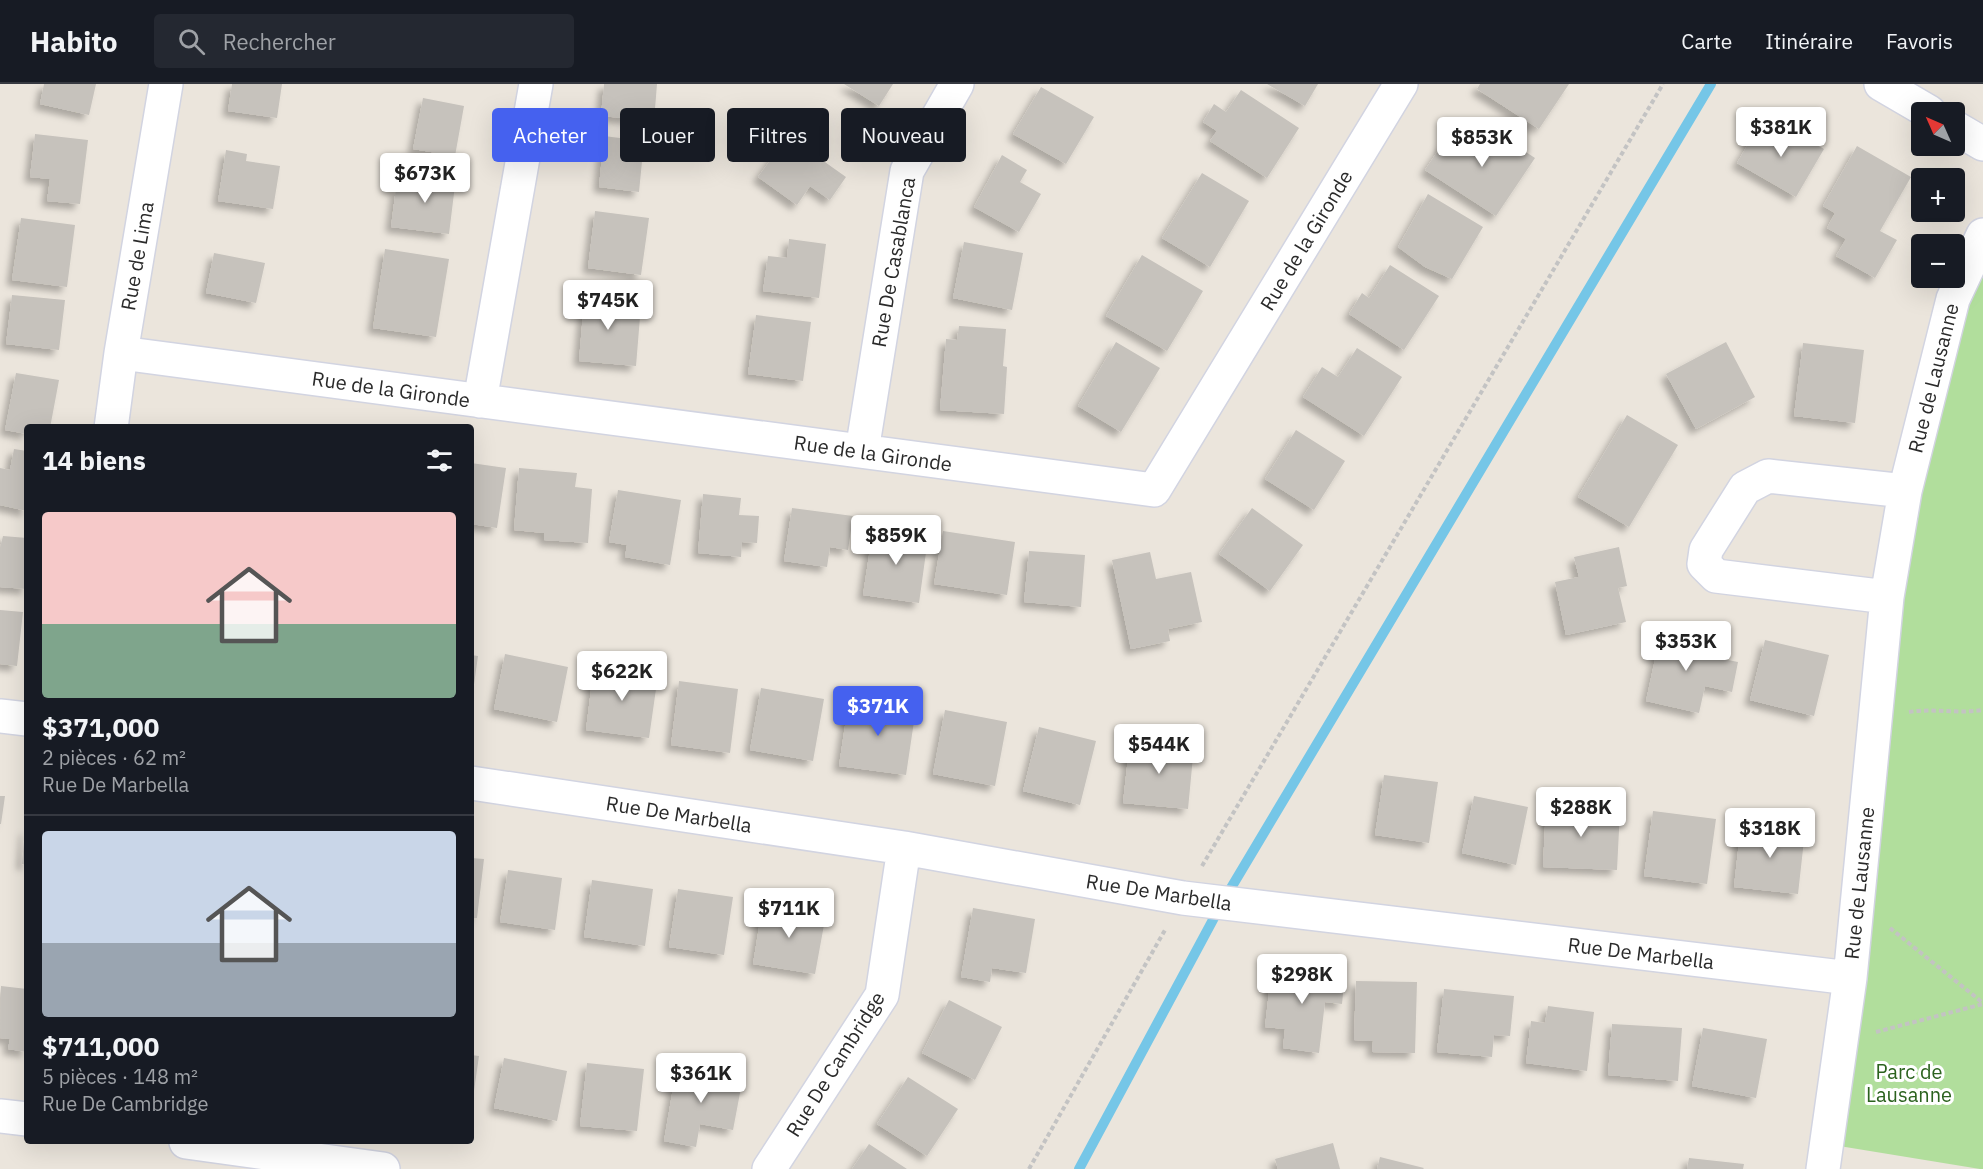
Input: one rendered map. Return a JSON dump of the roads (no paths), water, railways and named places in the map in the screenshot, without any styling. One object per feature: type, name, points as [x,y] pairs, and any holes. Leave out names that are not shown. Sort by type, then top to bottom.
[{"type":"street","name":"Rue de Lima","points":[[112,424],[121,353],[166,84]]},
{"type":"street","points":[[480,401],[536,84]]},
{"type":"street","name":"Rue De Casablanca","points":[[862,451],[907,171],[957,84]]},
{"type":"street","name":"Rue de la Gironde","points":[[121,353],[1154,490],[1401,84]]},
{"type":"street","points":[[1881,84],[1912,102]]},
{"type":"street","points":[[1965,133],[1983,144]]},
{"type":"street","name":"Rue de Lausanne","points":[[1823,1169],[1850,978],[1887,597],[1905,492],[1953,299],[1983,235]]},
{"type":"street","points":[[1887,597],[1716,576],[1704,564],[1706,549],[1745,488],[1768,476],[1905,492]]},
{"type":"street","points":[[0,716],[24,719]]},
{"type":"street","name":"Rue De Marbella","points":[[474,783],[904,848],[1183,898],[1850,978]]},
{"type":"street","name":"Rue De Cambridge","points":[[769,1169],[882,995],[904,848]]},
{"type":"street","points":[[0,1116],[24,1119]]},
{"type":"street","points":[[201,1144],[383,1169]]},
{"type":"waterway","points":[[1079,1169],[1222,903],[1711,84]]},
{"type":"park label","name":"Parc de Lausanne","points":[[1909,1082]]}]
